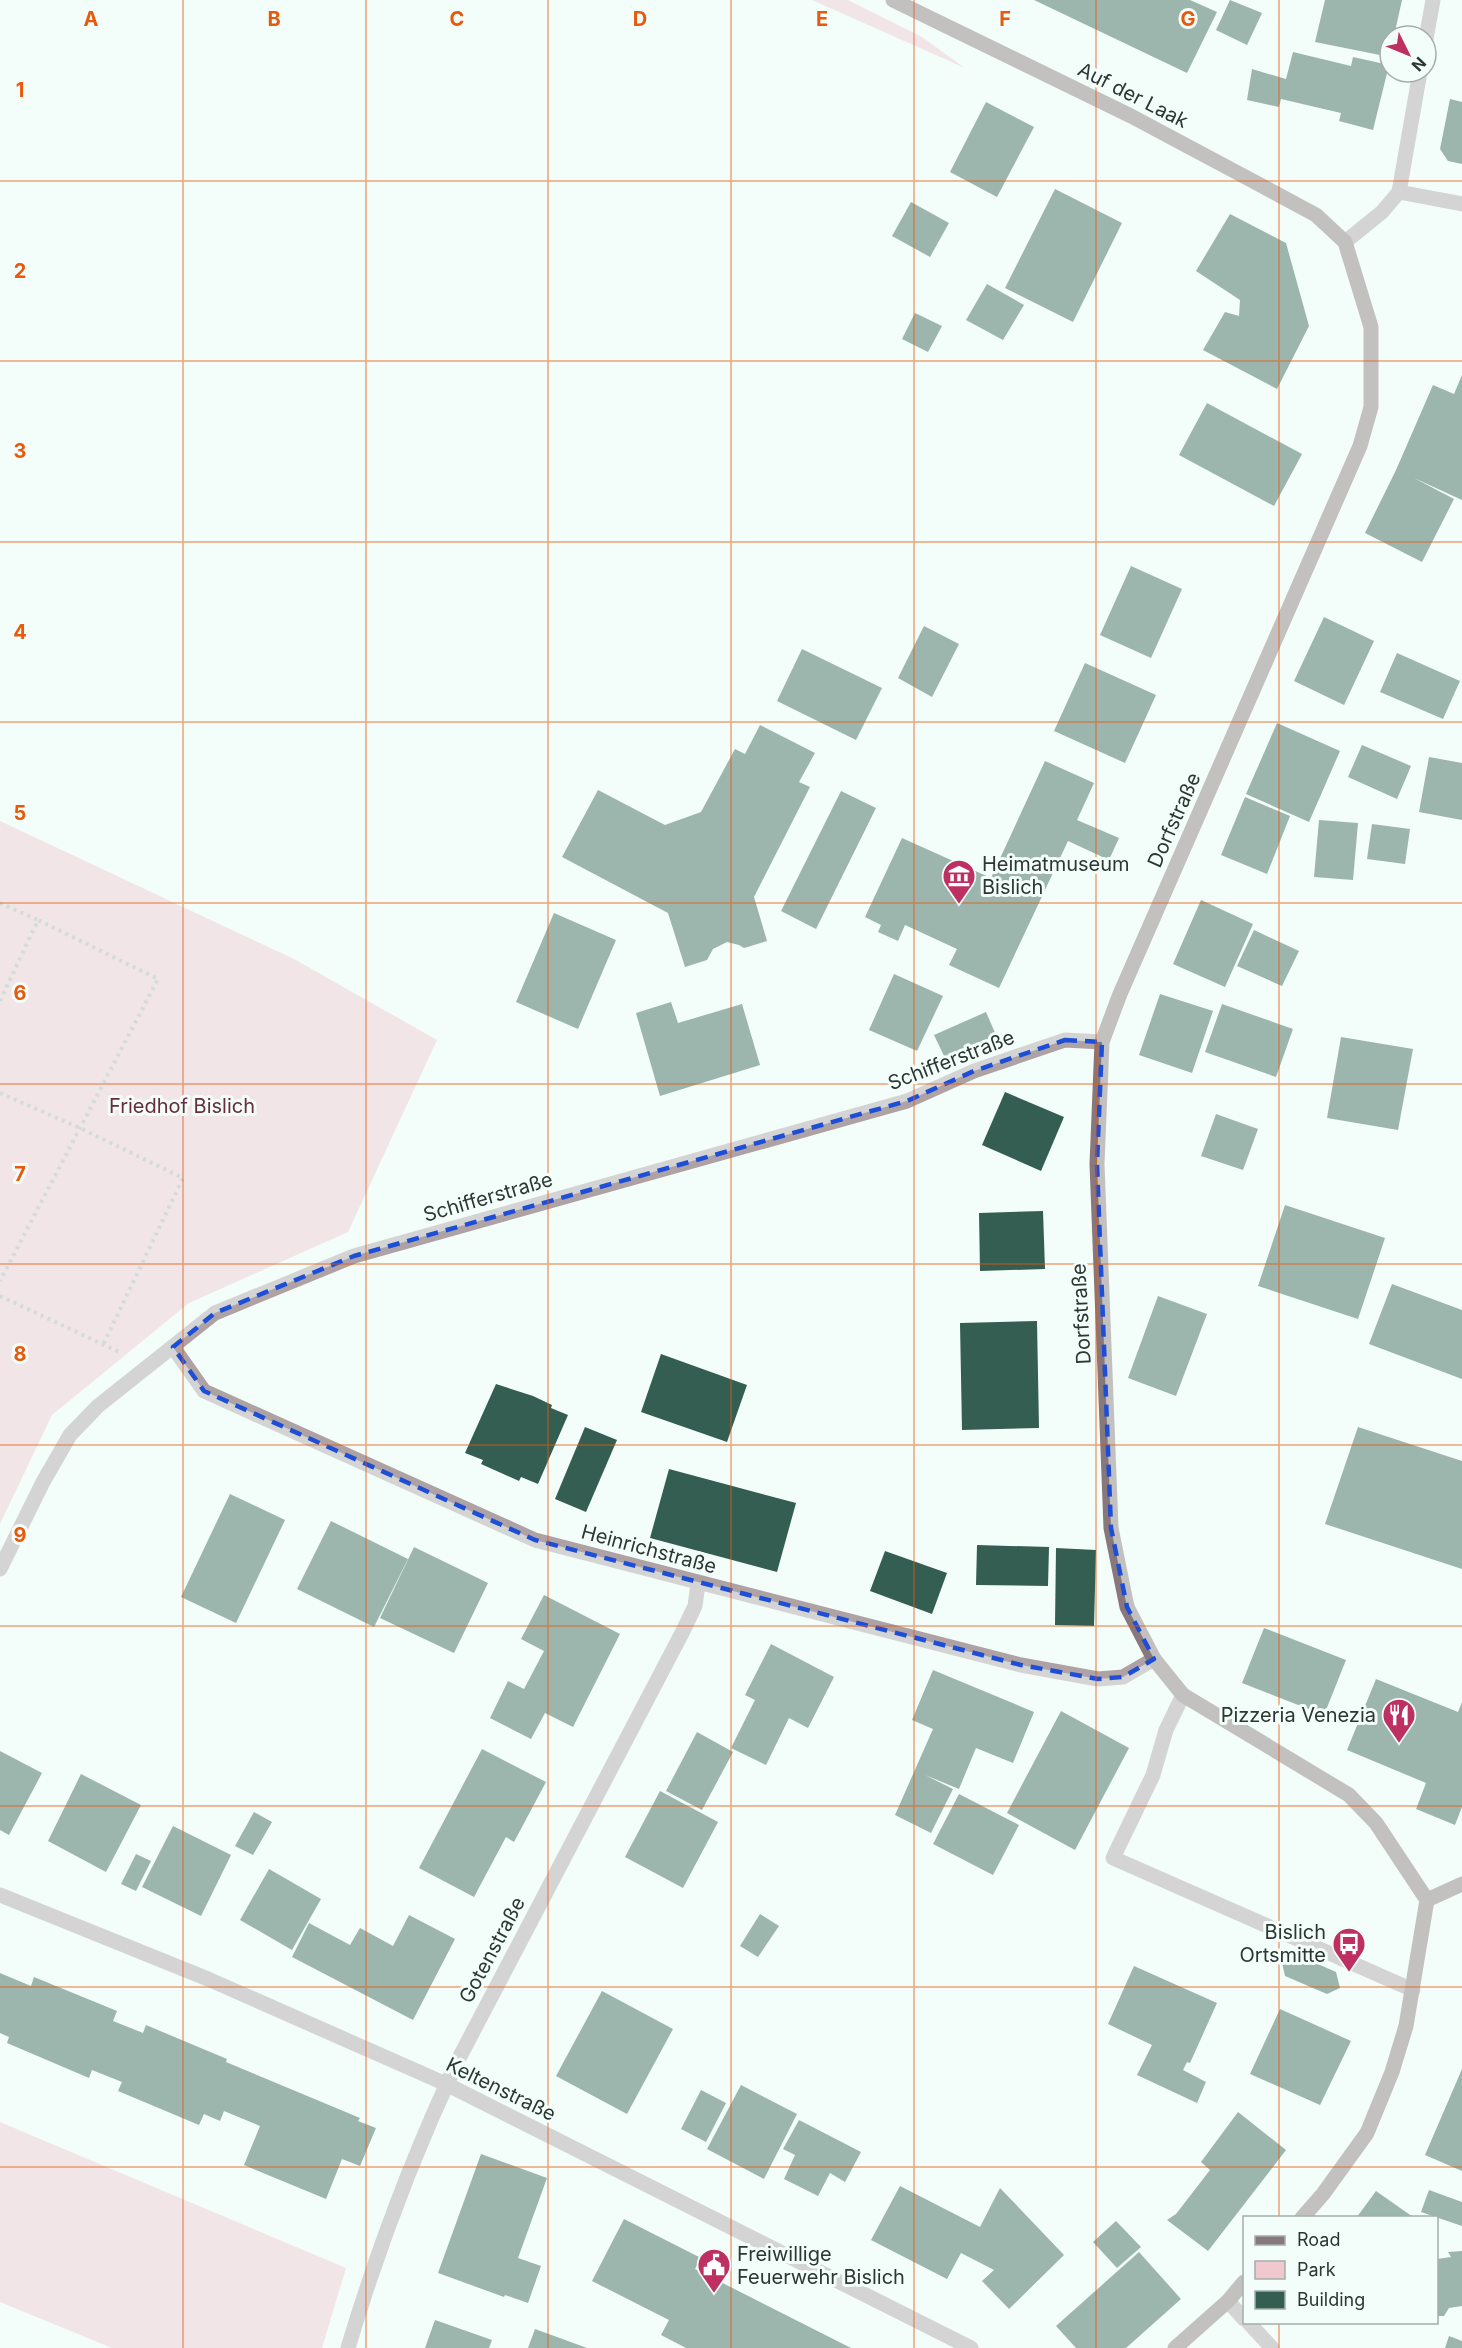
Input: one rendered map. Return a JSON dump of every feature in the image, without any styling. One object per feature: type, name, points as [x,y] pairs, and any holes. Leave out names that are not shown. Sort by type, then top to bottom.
[{"type":"main road","name":"Auf der Laak","points":[[892,0],[1131,117],[1251,180],[1316,215],[1345,242]]},
{"type":"main road","name":"Dorfstraße","points":[[1183,1695],[1154,1659],[1127,1607],[1111,1528],[1097,1164],[1102,1042],[1120,994],[1360,446],[1371,407],[1371,327],[1345,242]]},
{"type":"main road","points":[[1183,1695],[1349,1795],[1376,1823],[1427,1900],[1406,2026],[1392,2072],[1367,2133],[1323,2194],[1303,2216]]},
{"type":"main road","points":[[1427,1900],[1462,1884]]},
{"type":"main road","points":[[1174,2348],[1228,2301],[1243,2284]]},
{"type":"street","points":[[1429,24],[1433,0]]},
{"type":"street","points":[[1345,242],[1382,212],[1399,192],[1418,84]]},
{"type":"street","points":[[1399,192],[1462,204]]},
{"type":"street","name":"Schifferstraße","points":[[0,1569],[43,1482],[70,1435],[99,1406],[215,1313],[354,1256],[907,1101],[974,1071],[1065,1040],[1102,1042]]},
{"type":"street","name":"Heinrichstraße","points":[[173,1347],[204,1391],[535,1540],[698,1584],[1021,1665],[1087,1677],[1123,1677],[1154,1659]]},
{"type":"street","name":"Gotenstraße","points":[[348,2348],[399,2197],[446,2084],[682,1633],[695,1606],[698,1584]]},
{"type":"street","points":[[1183,1695],[1166,1730],[1153,1775],[1113,1858],[1413,1990]]},
{"type":"street","name":"Keltenstraße","points":[[0,1895],[208,1979],[446,2084],[971,2348]]},
{"type":"street","points":[[1228,2301],[1243,2317]]},
{"type":"street","points":[[1250,2324],[1272,2348]]},
{"type":"path","points":[[0,903],[158,979],[0,1281]]},
{"type":"path","points":[[0,1000],[38,920]]},
{"type":"path","points":[[0,1093],[80,1128],[183,1178],[104,1345],[0,1296]]},
{"type":"highlighted area","points":[[1065,1040],[1102,1042],[1097,1164],[1111,1528],[1127,1607],[1154,1659],[1123,1677],[1098,1679],[1021,1665],[535,1540],[204,1391],[173,1347],[215,1313],[354,1256],[907,1101],[974,1071]]},
{"type":"green space","points":[[812,0],[848,0],[922,37],[965,68]]},
{"type":"green space","name":"Friedhof Bislich","points":[[0,821],[294,959],[437,1040],[348,1232],[189,1303],[52,1415],[0,1524]]},
{"type":"green space","points":[[0,2122],[346,2268],[322,2348],[112,2348],[0,2302]]},
{"type":"building","points":[[1034,0],[1190,0],[1217,12],[1187,73]]},
{"type":"building","points":[[1230,0],[1262,13],[1247,45],[1216,30]]},
{"type":"building","points":[[1325,0],[1402,0],[1397,24],[1378,24],[1378,55],[1315,42]]},
{"type":"building","points":[[1293,52],[1351,66],[1353,57],[1378,63],[1378,84],[1384,84],[1373,130],[1339,121],[1341,113],[1281,99],[1279,107],[1247,100],[1252,69],[1286,79]]},
{"type":"building","points":[[1450,99],[1462,102],[1462,164],[1448,161],[1440,149]]},
{"type":"building","points":[[986,102],[1034,127],[997,197],[950,172]]},
{"type":"building","points":[[1055,189],[1122,223],[1073,322],[1005,288]]},
{"type":"building","points":[[911,202],[949,223],[930,257],[892,236]]},
{"type":"building","points":[[1230,214],[1286,243],[1309,326],[1277,389],[1203,350],[1225,312],[1239,316],[1240,300],[1196,271]]},
{"type":"building","points":[[987,284],[1024,305],[1003,340],[966,320]]},
{"type":"building","points":[[915,313],[942,326],[928,352],[902,339]]},
{"type":"building","points":[[1462,375],[1462,500],[1414,478],[1454,499],[1422,562],[1365,533],[1396,470],[1433,385],[1454,394]]},
{"type":"building","points":[[1207,403],[1302,454],[1274,506],[1179,455]]},
{"type":"building","points":[[1131,566],[1182,589],[1151,658],[1100,635]]},
{"type":"building","points":[[1324,617],[1374,641],[1344,705],[1294,681]]},
{"type":"building","points":[[924,626],[959,644],[932,697],[898,678]]},
{"type":"building","points":[[802,649],[882,688],[856,740],[777,701]]},
{"type":"building","points":[[1397,653],[1460,681],[1443,719],[1380,692]]},
{"type":"building","points":[[1085,663],[1156,695],[1125,763],[1054,731]]},
{"type":"building","points":[[1277,723],[1340,751],[1309,822],[1246,794]]},
{"type":"building","points":[[760,725],[815,753],[799,782],[810,787],[754,897],[767,941],[744,948],[727,942],[713,949],[707,960],[685,967],[668,913],[562,857],[598,790],[665,825],[701,812],[735,749],[745,754]]},
{"type":"building","points":[[1362,745],[1411,766],[1397,799],[1348,777]]},
{"type":"building","points":[[1429,757],[1462,763],[1462,820],[1419,812]]},
{"type":"building","points":[[1045,761],[1094,783],[1077,820],[1119,838],[1109,860],[1068,841],[999,988],[949,965],[957,949],[905,925],[898,941],[878,932],[881,925],[865,917],[902,838],[991,878]]},
{"type":"building","points":[[841,791],[876,808],[816,929],[781,911]]},
{"type":"building","points":[[1245,797],[1290,816],[1267,874],[1221,855]]},
{"type":"building","points":[[1319,820],[1358,823],[1353,880],[1314,877]]},
{"type":"building","points":[[1372,824],[1410,829],[1405,864],[1367,859]]},
{"type":"building","points":[[1201,900],[1253,924],[1225,987],[1173,964]]},
{"type":"building","points":[[554,913],[616,940],[578,1029],[516,1002]]},
{"type":"building","points":[[1254,930],[1299,951],[1282,986],[1237,966]]},
{"type":"building","points":[[894,974],[943,996],[917,1051],[869,1030]]},
{"type":"building","points":[[1160,994],[1213,1011],[1192,1073],[1139,1055]]},
{"type":"building","points":[[671,1002],[678,1023],[742,1004],[760,1065],[660,1096],[636,1013]]},
{"type":"building","points":[[1222,1004],[1293,1029],[1276,1077],[1205,1052]]},
{"type":"building","points":[[986,1012],[996,1035],[945,1058],[934,1035]]},
{"type":"building","points":[[1341,1037],[1413,1049],[1398,1130],[1327,1118]]},
{"type":"building","points":[[1005,1092],[1064,1117],[1041,1171],[982,1145]]},
{"type":"building","points":[[1216,1114],[1258,1129],[1243,1170],[1201,1156]]},
{"type":"building","points":[[1285,1205],[1385,1238],[1358,1319],[1258,1286]]},
{"type":"building","points":[[1043,1211],[1045,1269],[980,1271],[979,1213]]},
{"type":"building","points":[[1392,1284],[1462,1310],[1462,1379],[1369,1344]]},
{"type":"building","points":[[1158,1296],[1207,1314],[1176,1396],[1128,1378]]},
{"type":"building","points":[[1037,1321],[1039,1428],[962,1430],[960,1323]]},
{"type":"building","points":[[661,1354],[747,1385],[727,1442],[641,1412]]},
{"type":"building","points":[[496,1384],[533,1396],[552,1405],[551,1408],[568,1415],[538,1484],[521,1477],[519,1481],[481,1464],[483,1460],[465,1453]]},
{"type":"building","points":[[585,1427],[617,1440],[586,1512],[555,1499]]},
{"type":"building","points":[[1358,1427],[1462,1461],[1462,1569],[1325,1524]]},
{"type":"building","points":[[669,1469],[796,1503],[777,1572],[650,1538]]},
{"type":"building","points":[[230,1494],[285,1520],[236,1623],[181,1597]]},
{"type":"building","points":[[331,1521],[408,1559],[374,1627],[297,1589]]},
{"type":"building","points":[[977,1545],[1049,1547],[1048,1586],[976,1585]]},
{"type":"building","points":[[414,1547],[488,1583],[454,1653],[380,1618]]},
{"type":"building","points":[[1056,1548],[1096,1550],[1094,1626],[1055,1625]]},
{"type":"building","points":[[885,1551],[947,1573],[932,1614],[870,1591]]},
{"type":"building","points":[[544,1595],[620,1634],[573,1727],[545,1713],[531,1739],[490,1718],[508,1681],[524,1689],[544,1651],[521,1639]]},
{"type":"building","points":[[1264,1628],[1346,1660],[1324,1715],[1242,1683]]},
{"type":"building","points":[[771,1644],[834,1677],[808,1728],[789,1718],[766,1765],[731,1748],[755,1700],[745,1695]]},
{"type":"building","points":[[933,1670],[1034,1712],[1013,1763],[976,1748],[959,1789],[925,1775],[953,1789],[931,1833],[895,1815],[933,1729],[912,1720]]},
{"type":"building","points":[[1376,1679],[1458,1712],[1462,1702],[1462,1807],[1455,1825],[1416,1809],[1426,1783],[1347,1750]]},
{"type":"building","points":[[1061,1711],[1129,1748],[1075,1850],[1007,1813]]},
{"type":"building","points":[[697,1732],[733,1752],[702,1810],[666,1791]]},
{"type":"building","points":[[482,1749],[546,1782],[514,1842],[506,1837],[474,1897],[419,1868]]},
{"type":"building","points":[[0,1751],[42,1773],[9,1835],[0,1830]]},
{"type":"building","points":[[81,1774],[141,1805],[106,1872],[48,1841]]},
{"type":"building","points":[[660,1791],[718,1822],[683,1888],[625,1857]]},
{"type":"building","points":[[959,1794],[1019,1825],[993,1875],[933,1844]]},
{"type":"building","points":[[254,1812],[272,1822],[253,1855],[235,1846]]},
{"type":"building","points":[[173,1826],[231,1855],[201,1916],[142,1887]]},
{"type":"building","points":[[136,1854],[151,1861],[136,1891],[121,1884]]},
{"type":"building","points":[[269,1869],[321,1899],[292,1950],[240,1920]]},
{"type":"building","points":[[760,1914],[779,1926],[758,1957],[740,1946]]},
{"type":"building","points":[[409,1915],[455,1939],[413,2020],[292,1957],[309,1923],[350,1945],[360,1928],[393,1946]]},
{"type":"building","points":[[1295,1954],[1336,1972],[1340,1988],[1327,1994],[1285,1976],[1282,1963]]},
{"type":"building","points":[[1134,1966],[1217,2003],[1190,2063],[1187,2062],[1183,2070],[1206,2082],[1197,2103],[1137,2075],[1152,2045],[1108,2024]]},
{"type":"building","points":[[0,1973],[31,1986],[34,1977],[117,2011],[113,2021],[143,2033],[146,2025],[227,2059],[226,2062],[360,2118],[358,2121],[376,2128],[360,2166],[342,2159],[326,2199],[244,2165],[260,2126],[224,2111],[220,2121],[204,2114],[199,2125],[118,2091],[122,2082],[92,2070],[89,2078],[7,2043],[9,2037],[0,2033]]},
{"type":"building","points":[[602,1991],[673,2029],[627,2114],[556,2076]]},
{"type":"building","points":[[1280,2009],[1351,2041],[1320,2105],[1250,2074]]},
{"type":"building","points":[[1462,2069],[1462,2171],[1425,2155]]},
{"type":"building","points":[[741,2085],[797,2114],[764,2179],[707,2149]]},
{"type":"building","points":[[701,2090],[726,2103],[706,2142],[681,2129]]},
{"type":"building","points":[[1238,2112],[1286,2150],[1208,2251],[1167,2220],[1176,2214],[1210,2170],[1201,2162]]},
{"type":"building","points":[[799,2120],[861,2152],[845,2182],[830,2173],[818,2196],[784,2179],[795,2155],[783,2149]]},
{"type":"building","points":[[481,2154],[547,2178],[518,2258],[541,2266],[528,2303],[505,2295],[504,2297],[438,2273]]},
{"type":"building","points":[[900,2186],[980,2227],[1000,2188],[1064,2255],[1009,2309],[982,2281],[994,2270],[961,2253],[947,2279],[871,2240]]},
{"type":"building","points":[[1429,2190],[1462,2202],[1462,2226],[1438,2216],[1421,2212]]},
{"type":"building","points":[[1376,2191],[1412,2216],[1358,2216]]},
{"type":"building","points":[[624,2219],[701,2258],[695,2269],[851,2348],[686,2348],[661,2335],[669,2320],[592,2281]]},
{"type":"building","points":[[1116,2221],[1141,2247],[1117,2268],[1093,2242]]},
{"type":"building","points":[[1462,2251],[1462,2306],[1449,2308],[1444,2316],[1438,2316],[1438,2259],[1451,2257],[1448,2252]]},
{"type":"building","points":[[1139,2252],[1181,2299],[1126,2348],[1076,2348],[1056,2326]]},
{"type":"building","points":[[435,2320],[492,2340],[489,2348],[425,2348]]},
{"type":"building","points":[[535,2329],[587,2348],[528,2348]]},
{"type":"building","points":[[1449,2336],[1462,2341],[1462,2348],[1445,2348]]},
{"type":"place","name":"Heimatmuseum Bislich","points":[[959,905]]},
{"type":"place","name":"Pizzeria Venezia","points":[[1399,1744]]},
{"type":"place","name":"Bislich Ortsmitte","points":[[1349,1973]]},
{"type":"place","name":"Freiwillige Feuerwehr Bislich","points":[[714,2294]]}]
